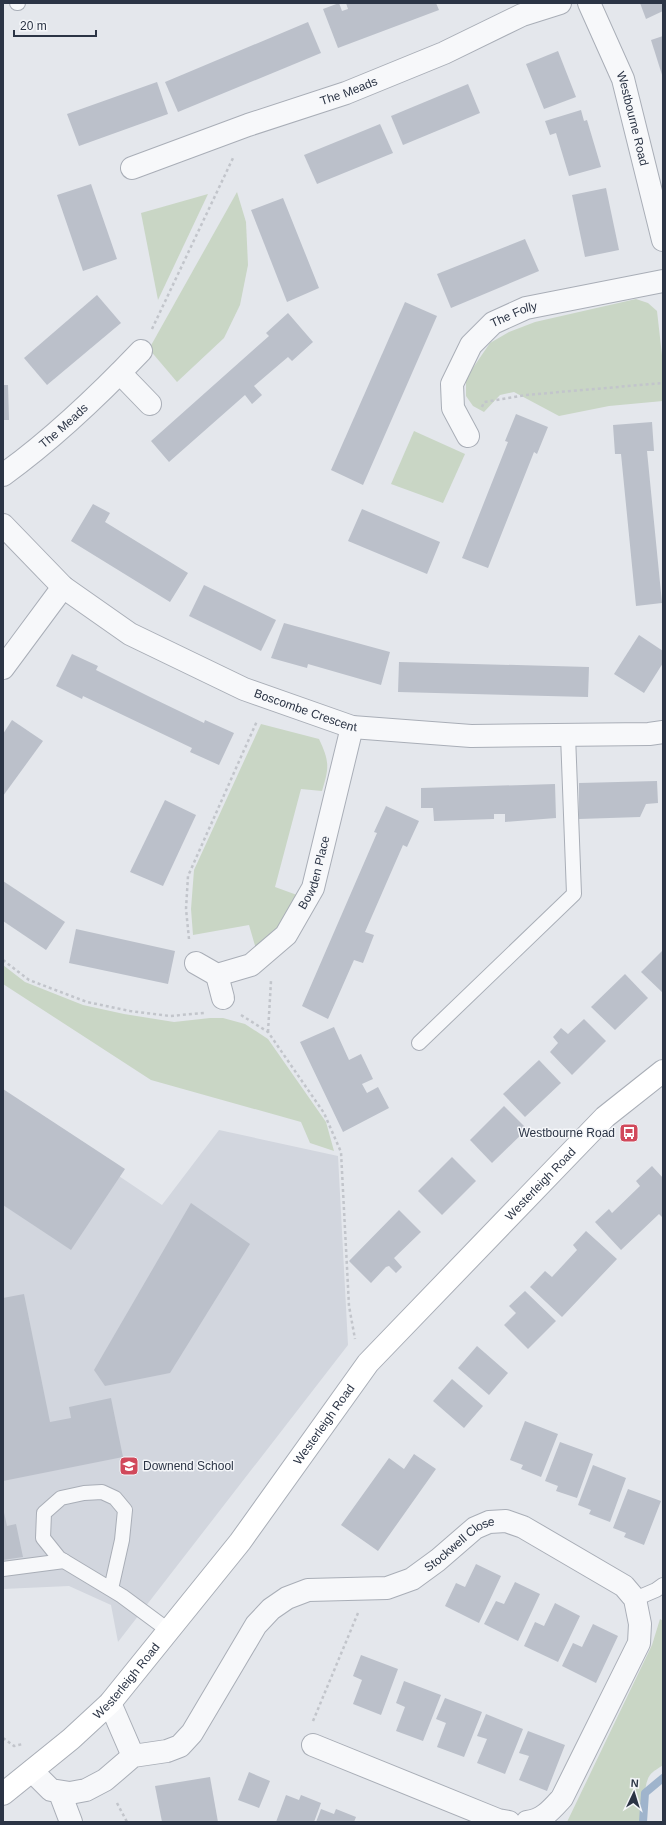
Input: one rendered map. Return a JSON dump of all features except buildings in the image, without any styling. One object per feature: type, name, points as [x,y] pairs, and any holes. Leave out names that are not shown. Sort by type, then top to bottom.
[{"type":"street","name":"The Meads","points":[[132,168],[248,125],[346,93],[444,54],[522,15],[560,3]]},
{"type":"street","name":"Westbourne Road","points":[[589,3],[623,79],[663,240]]},
{"type":"street","name":"The Folly","points":[[468,436],[453,408],[452,384],[471,345],[493,323],[526,308],[663,281]]},
{"type":"street","name":"The Meads","points":[[3,475],[44,442],[120,373],[141,351]]},
{"type":"street","points":[[120,373],[150,404]]},
{"type":"street","name":"Boscombe Crescent","points":[[3,525],[63,587],[130,634],[244,689],[352,727],[471,736],[663,732]]},
{"type":"street","points":[[3,668],[63,587]]},
{"type":"street","name":"Bowden Place","points":[[217,974],[251,965],[286,935],[313,888],[352,727]]},
{"type":"street","points":[[196,962],[217,974],[223,1008]]},
{"type":"street","name":"Westerleigh Road","points":[[3,1794],[71,1739],[110,1703],[240,1542],[368,1363],[605,1117],[663,1071]]},
{"type":"street","name":"Stockwell Close","points":[[133,1756],[167,1751],[180,1746],[192,1733],[256,1625],[271,1609],[287,1598],[308,1590],[337,1588],[387,1588],[412,1579],[438,1560],[475,1528],[489,1522],[506,1521],[523,1527],[624,1586],[635,1599]]},
{"type":"street","points":[[527,1822],[537,1820],[549,1813],[562,1798],[639,1643],[640,1624],[635,1599]]},
{"type":"street","points":[[32,1771],[51,1790],[60,1793],[70,1793],[86,1790],[105,1780],[133,1756],[110,1703]]},
{"type":"street","points":[[314,1745],[498,1820],[509,1822]]},
{"type":"street","points":[[60,1793],[71,1822]]},
{"type":"lane","points":[[419,1044],[574,894],[568,735]]},
{"type":"lane","points":[[110,1589],[122,1540],[125,1510],[116,1498],[102,1492],[84,1493],[61,1498],[44,1513],[43,1538],[58,1558],[110,1589],[168,1630]]},
{"type":"lane","points":[[3,1569],[64,1561]]},
{"type":"lane","points":[[635,1599],[656,1590],[663,1584]]},
{"type":"path","points":[[141,351],[248,125]]},
{"type":"path","points":[[468,436],[484,402],[526,395],[663,384]]},
{"type":"path","points":[[196,962],[189,941],[186,909],[188,876],[268,697]]},
{"type":"path","points":[[268,1032],[273,946]]},
{"type":"path","points":[[3,960],[29,980],[87,1002],[130,1011],[170,1016],[223,1008],[242,1016],[268,1032],[324,1113],[341,1152],[349,1306],[355,1342],[368,1363]]},
{"type":"path","points":[[314,1745],[312,1725],[368,1589]]},
{"type":"shaded area","name":"Downend School","points":[[3,1098],[162,1205],[219,1130],[338,1156],[348,1345],[118,1642],[111,1605],[69,1586],[3,1589]]},
{"type":"green space","points":[[237,192],[246,222],[248,265],[240,305],[224,338],[177,382],[149,349]]},
{"type":"green space","points":[[208,194],[158,300],[141,213]]},
{"type":"green space","points":[[636,299],[648,303],[657,311],[663,364],[663,401],[609,406],[559,416],[514,392],[500,395],[484,412],[473,406],[466,396],[466,378],[490,343],[509,332],[535,322]]},
{"type":"green space","points":[[414,431],[465,454],[443,503],[391,484]]},
{"type":"green space","points":[[261,724],[319,739],[327,759],[327,771],[322,791],[301,789],[275,887],[297,895],[278,928],[256,949],[249,925],[193,935],[191,909],[194,870]]},
{"type":"green space","points":[[3,965],[25,982],[83,1005],[124,1014],[174,1022],[223,1018],[245,1024],[268,1039],[326,1122],[334,1151],[310,1143],[301,1122],[151,1080],[3,984]]},
{"type":"green space","points":[[660,1619],[663,1621],[663,1765],[653,1772],[648,1779],[640,1822],[567,1822],[652,1645]]},
{"type":"waterway","points":[[643,1822],[645,1793],[663,1778]]},
{"type":"place","name":"Westbourne Road","points":[[629,1133]]},
{"type":"place","name":"Downend School","points":[[129,1466]]}]
